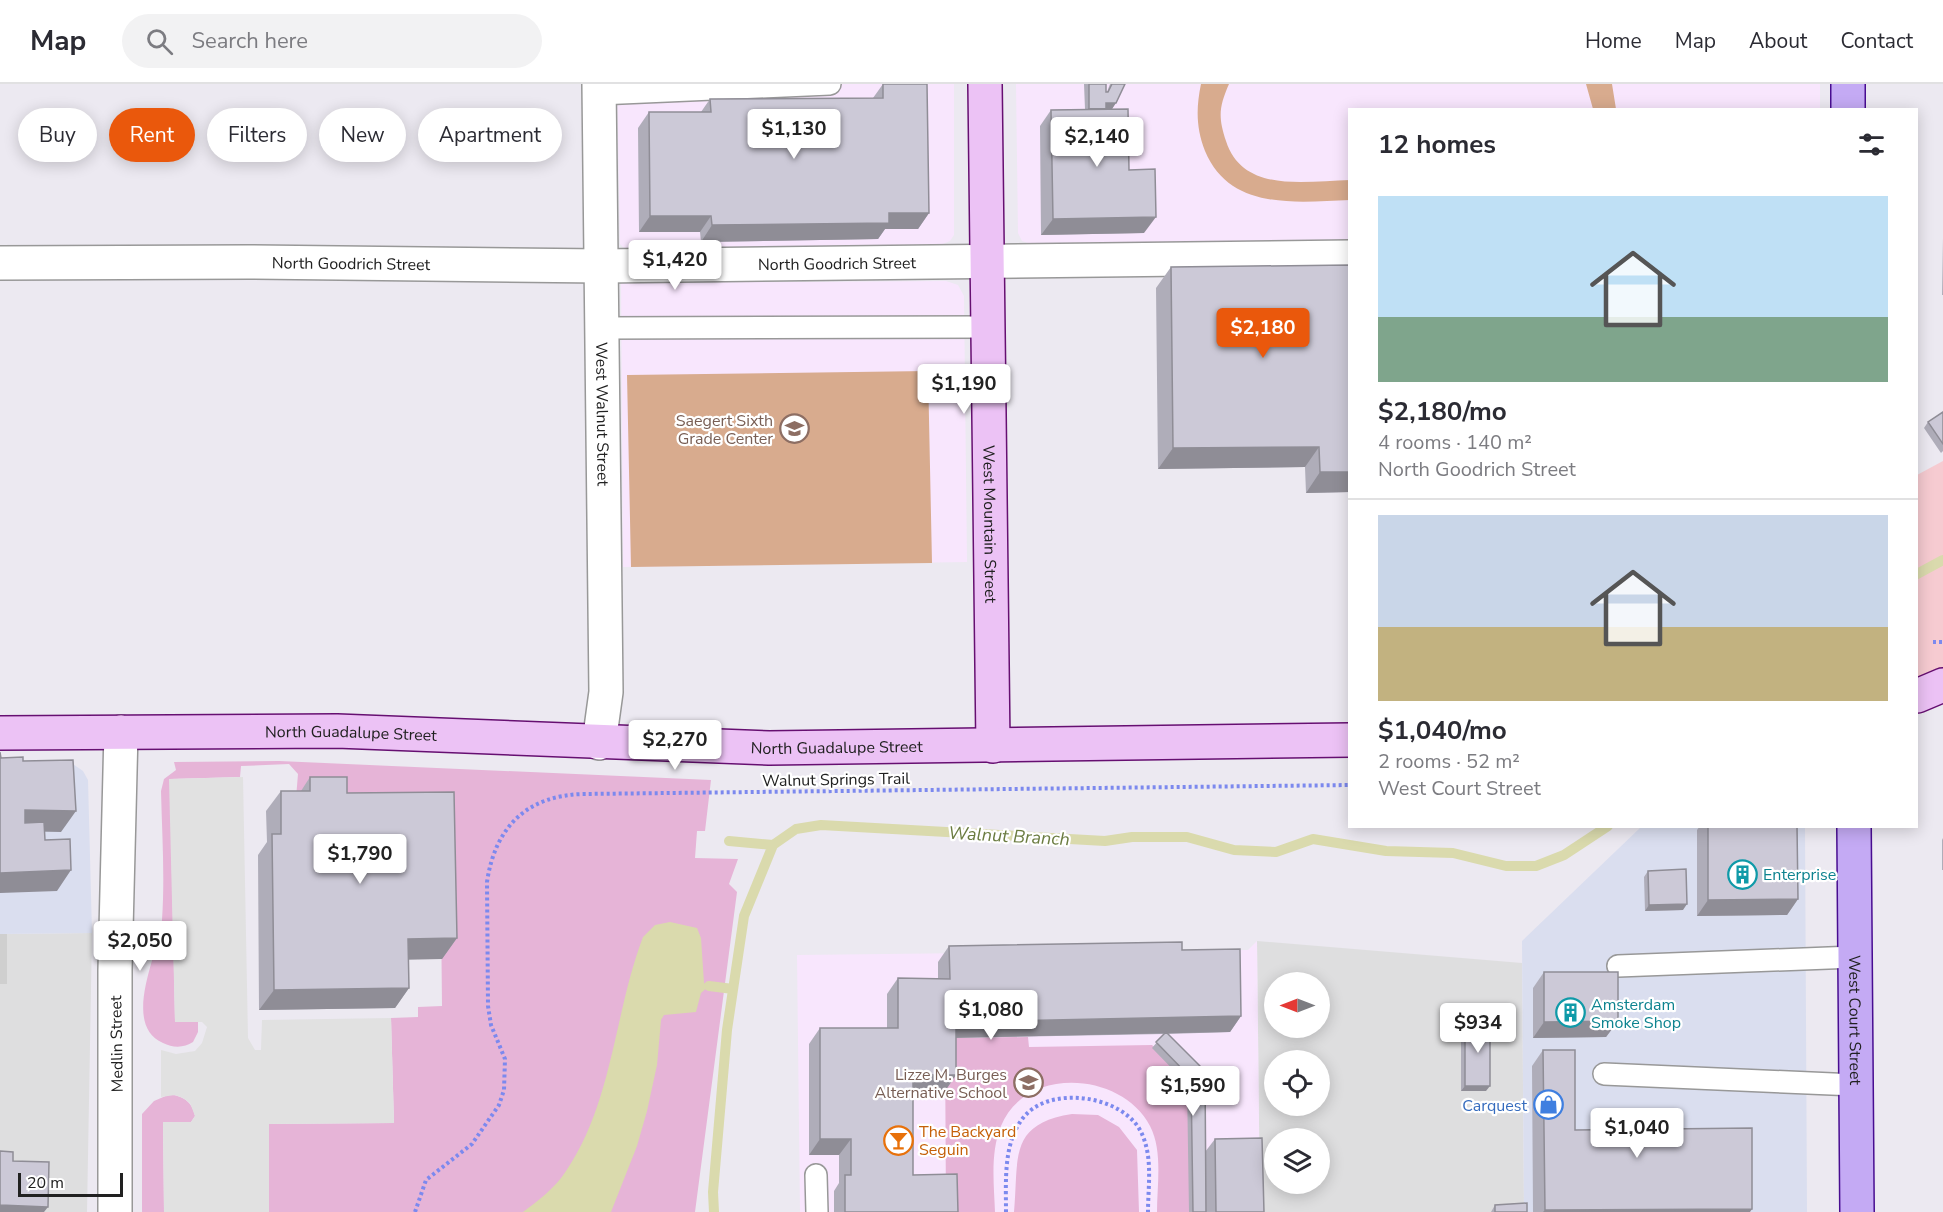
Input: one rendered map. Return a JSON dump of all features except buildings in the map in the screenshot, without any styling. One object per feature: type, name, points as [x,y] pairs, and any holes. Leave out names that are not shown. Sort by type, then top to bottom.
[{"type":"main road","points":[[1848,84],[1848,108]]},
{"type":"main road","name":"West Court Street","points":[[1854,828],[1857,1212]]},
{"type":"street","name":"West Mountain Street","points":[[986,84],[993,746]]},
{"type":"street","name":"West Walnut Street","points":[[599,89],[606,692],[599,742]]},
{"type":"street","name":"North Goodrich Street","points":[[0,263],[248,262],[602,266],[1348,256]]},
{"type":"street","points":[[1918,696],[1943,685]]},
{"type":"street","name":"North Guadalupe Street","points":[[0,733],[337,731],[769,748],[1348,740]]},
{"type":"street","name":"Medlin Street","points":[[116,1212],[115,970],[121,732]]},
{"type":"lane","points":[[599,89],[830,84]]},
{"type":"lane","points":[[603,328],[989,327]]},
{"type":"lane","points":[[1618,966],[1854,957]]},
{"type":"lane","points":[[1604,1074],[1855,1085]]},
{"type":"lane","points":[[816,1176],[817,1212]]},
{"type":"path","points":[[1933,642],[1943,642]]},
{"type":"path","name":"Walnut Springs Trail","points":[[415,1212],[426,1180],[472,1144],[488,1125],[504,1090],[505,1059],[497,1042],[488,1006],[487,882],[489,867],[500,837],[518,815],[550,799],[564,794],[1348,785]]},
{"type":"path","points":[[1006,1212],[1005,1180],[1010,1145],[1023,1117],[1042,1104],[1062,1097],[1097,1100],[1114,1107],[1122,1111],[1141,1132],[1149,1155],[1148,1212]]},
{"type":"shaded area","points":[[617,84],[954,84],[954,235],[950,241],[938,246],[626,250],[620,244]]},
{"type":"shaded area","points":[[1016,84],[1820,84],[1820,108],[1348,108],[1348,241],[1028,243],[1022,241],[1018,233]]},
{"type":"shaded area","points":[[1201,84],[1229,84],[1223,99],[1222,125],[1234,158],[1246,170],[1278,181],[1348,180],[1348,200],[1308,202],[1267,199],[1231,184],[1216,170],[1205,151],[1200,134],[1198,101]]},
{"type":"shaded area","points":[[1586,84],[1612,84],[1616,108],[1593,108]]},
{"type":"shaded area","name":"Saegert Sixth Grade Center","points":[[946,281],[958,285],[964,296],[967,562],[623,567],[621,283]]},
{"type":"shaded area","points":[[928,371],[932,563],[631,567],[627,375]]},
{"type":"shaded area","points":[[1943,461],[1943,686],[1918,695],[1918,474]]},
{"type":"shaded area","points":[[279,761],[711,780],[705,831],[697,831],[695,858],[738,859],[729,884],[737,892],[695,1212],[269,1212],[269,1124],[394,1123],[391,1018],[418,1017],[418,1007],[442,1006],[440,812],[296,798],[298,774],[289,764],[241,766],[240,777],[170,779],[175,1022],[198,1022],[198,1032],[193,1042],[178,1047],[163,1043],[151,1034],[144,1020],[143,1004],[162,920],[161,791],[164,779],[176,770],[174,762]]},
{"type":"shaded area","points":[[0,762],[70,762],[83,771],[88,780],[92,933],[0,934]]},
{"type":"shaded area","points":[[243,777],[248,1038],[255,1050],[261,1050],[262,1020],[391,1018],[394,1123],[269,1124],[269,1212],[164,1212],[163,1122],[191,1122],[195,1116],[190,1103],[183,1098],[175,1095],[161,1097],[161,1050],[176,1054],[195,1051],[202,1043],[207,1027],[202,1022],[175,1022],[169,779]]},
{"type":"shaded area","points":[[1640,828],[1805,828],[1807,1212],[1524,1212],[1522,941]]},
{"type":"shaded area","points":[[670,922],[697,928],[701,938],[704,983],[709,986],[701,993],[696,1012],[664,1015],[661,1020],[657,1065],[647,1111],[637,1146],[611,1212],[523,1212],[557,1183],[582,1144],[603,1087],[633,966],[643,937],[655,925]]},
{"type":"shaded area","points":[[92,933],[87,1212],[0,1212],[0,984],[7,984],[7,934]]},
{"type":"shaded area","points":[[0,934],[7,934],[7,984],[0,984]]},
{"type":"shaded area","points":[[1257,941],[1522,963],[1524,1212],[1260,1212]]},
{"type":"shaded area","name":"Lizze M. Burges Alternative School","points":[[1257,941],[1260,1212],[800,1212],[797,955],[1248,950]]},
{"type":"shaded area","points":[[1028,1037],[1029,1047],[1152,1045],[1192,1083],[1191,1212],[1157,1212],[1157,1146],[1150,1126],[1137,1108],[1118,1095],[1097,1086],[1074,1083],[1052,1085],[1031,1093],[1013,1106],[1001,1126],[995,1147],[995,1212],[946,1212],[945,1038]]},
{"type":"shaded area","points":[[168,1095],[186,1100],[195,1116],[191,1122],[163,1123],[164,1212],[142,1212],[142,1114],[154,1101]]},
{"type":"shaded area","points":[[1072,1114],[1098,1115],[1119,1127],[1137,1150],[1139,1212],[1014,1212],[1018,1160],[1021,1146],[1027,1135],[1037,1126],[1051,1119]]},
{"type":"waterway","name":"Walnut Branch","points":[[1918,573],[1943,560]]},
{"type":"waterway","name":"Walnut Branch","points":[[714,1212],[713,1192],[727,1030],[744,916],[773,845],[796,829],[821,825],[1105,841],[1132,837],[1187,837],[1234,850],[1276,852],[1313,839],[1386,851],[1453,853],[1506,866],[1536,866],[1564,855],[1605,828]]},
{"type":"waterway","points":[[729,841],[773,845]]},
{"type":"waterway","points":[[709,986],[733,989]]},
{"type":"place","name":"Saegert Sixth Grade Center","points":[[794,429]]},
{"type":"place","name":"Enterprise","points":[[1742,874]]},
{"type":"place","name":"Amsterdam Smoke Shop","points":[[1570,1013]]},
{"type":"place","name":"Lizze M. Burges Alternative School","points":[[1028,1083]]},
{"type":"place","name":"Carquest","points":[[1548,1105]]},
{"type":"place","name":"The Backyard Seguin","points":[[898,1140]]}]
